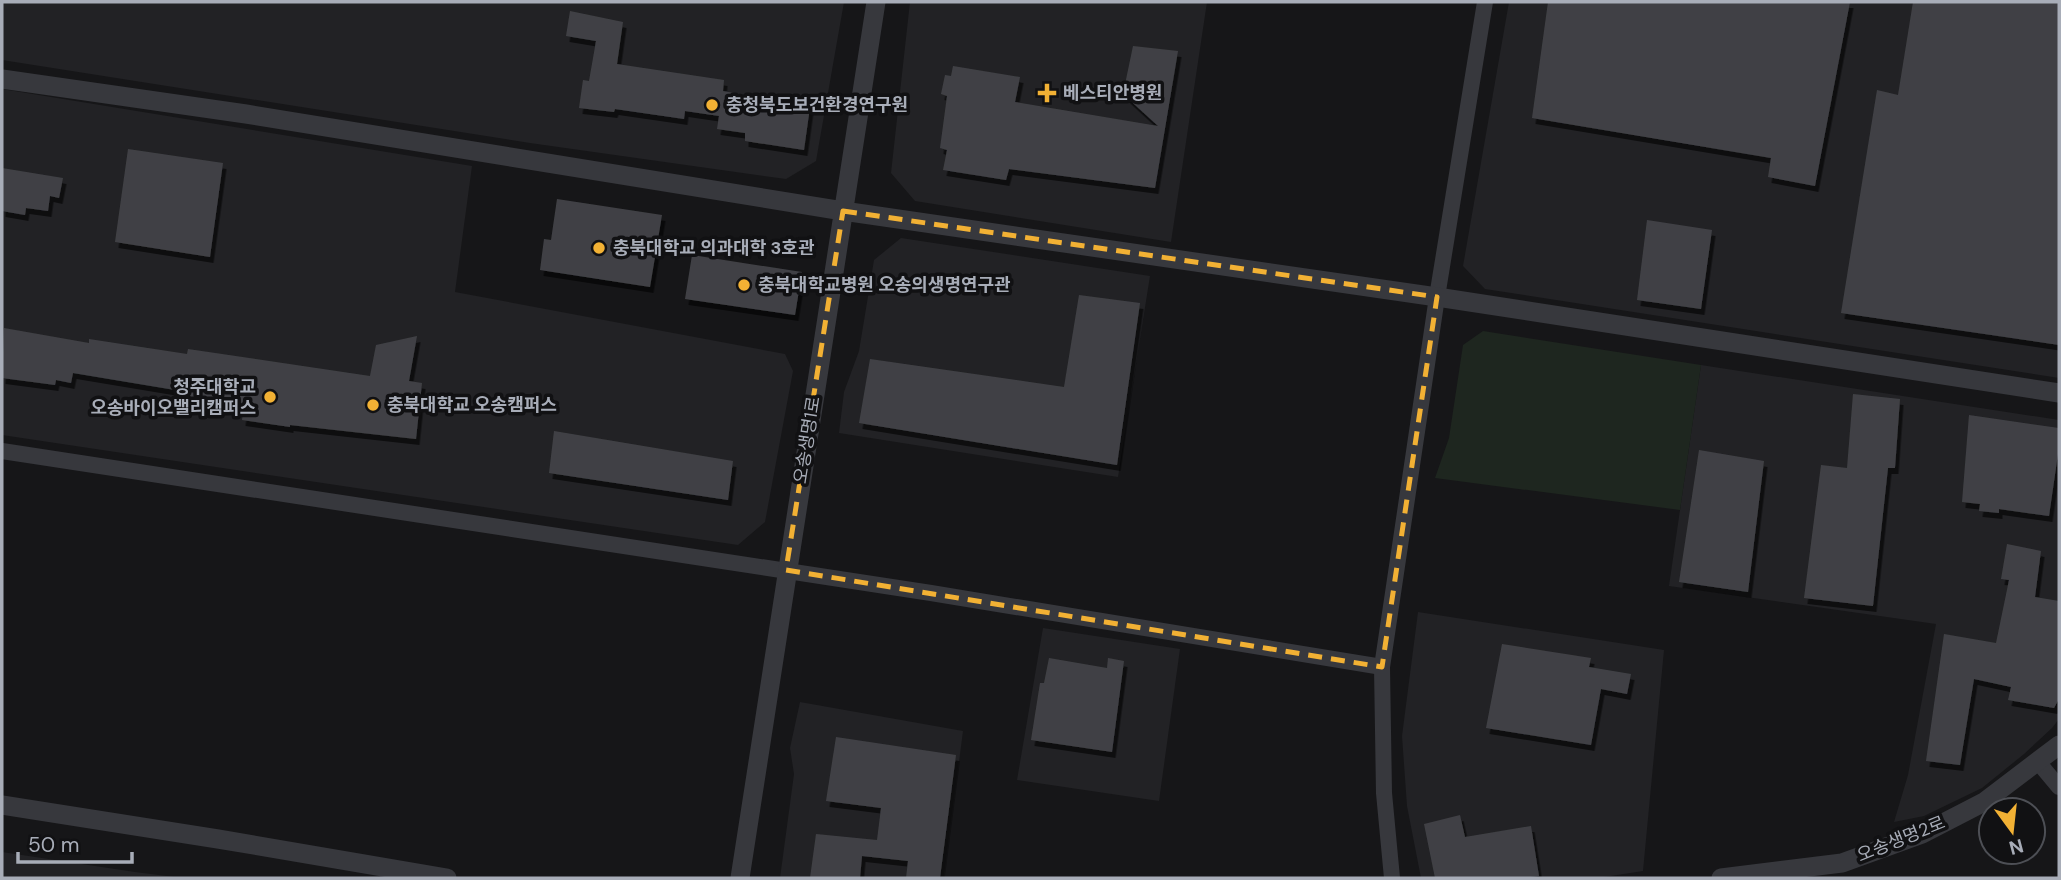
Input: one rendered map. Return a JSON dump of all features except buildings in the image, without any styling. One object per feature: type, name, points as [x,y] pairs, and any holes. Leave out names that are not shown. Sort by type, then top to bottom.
[{"type":"street","name":"오송생명1로","points":[[740,878],[876,2]]},
{"type":"street","points":[[1392,878],[1384,793],[1382,667],[1437,297],[1485,2]]},
{"type":"street","points":[[2,79],[246,114],[843,211],[1437,297],[2059,393]]},
{"type":"street","points":[[2,451],[786,570],[1382,667]]},
{"type":"street","name":"오송생명2로","points":[[1721,878],[1842,863],[1922,834],[1984,802],[2059,745]]},
{"type":"street","points":[[2038,762],[2059,787]]},
{"type":"street","points":[[2,806],[447,878]]},
{"type":"highlighted area","points":[[843,211],[1437,297],[1382,667],[786,570]]},
{"type":"shaded area","points":[[2,2],[844,2],[816,161],[786,179],[530,143],[2,60]]},
{"type":"shaded area","name":"베스티안병원","points":[[910,2],[1207,2],[1171,242],[915,201],[891,173]]},
{"type":"shaded area","points":[[1509,2],[2059,2],[2059,378],[1485,289],[1463,266]]},
{"type":"shaded area","points":[[2,89],[472,166],[455,292],[785,354],[793,371],[765,522],[738,545],[2,435]]},
{"type":"shaded area","points":[[901,238],[1150,276],[1118,477],[839,433],[844,392],[859,351],[874,260]]},
{"type":"shaded area","points":[[1483,331],[1701,365],[1680,510],[1435,478],[1449,438],[1463,345]]},
{"type":"shaded area","points":[[1701,365],[2059,420],[2059,719],[2024,754],[1982,788],[1924,816],[1894,822],[1908,775],[1936,624],[1669,586]]},
{"type":"shaded area","points":[[1418,612],[1664,650],[1643,871],[1598,878],[1421,878],[1407,806],[1402,736]]},
{"type":"shaded area","points":[[1043,628],[1180,649],[1159,801],[1017,780]]},
{"type":"shaded area","points":[[800,702],[963,731],[944,878],[780,878],[794,774],[790,748]]},
{"type":"shaded area","points":[[2,852],[135,872],[183,878],[2,878]]},
{"type":"place","name":"베스티안병원","points":[[1047,93]]},
{"type":"place","name":"충청북도보건환경연구원","points":[[712,105]]},
{"type":"place","name":"충북대학교 의과대학 3호관","points":[[599,248]]},
{"type":"place","name":"충북대학교병원 오송의생명연구관","points":[[744,285]]},
{"type":"place","name":"청주대학교 오송바이오밸리캠퍼스","points":[[270,397]]},
{"type":"place","name":"충북대학교 오송캠퍼스","points":[[373,405]]}]
